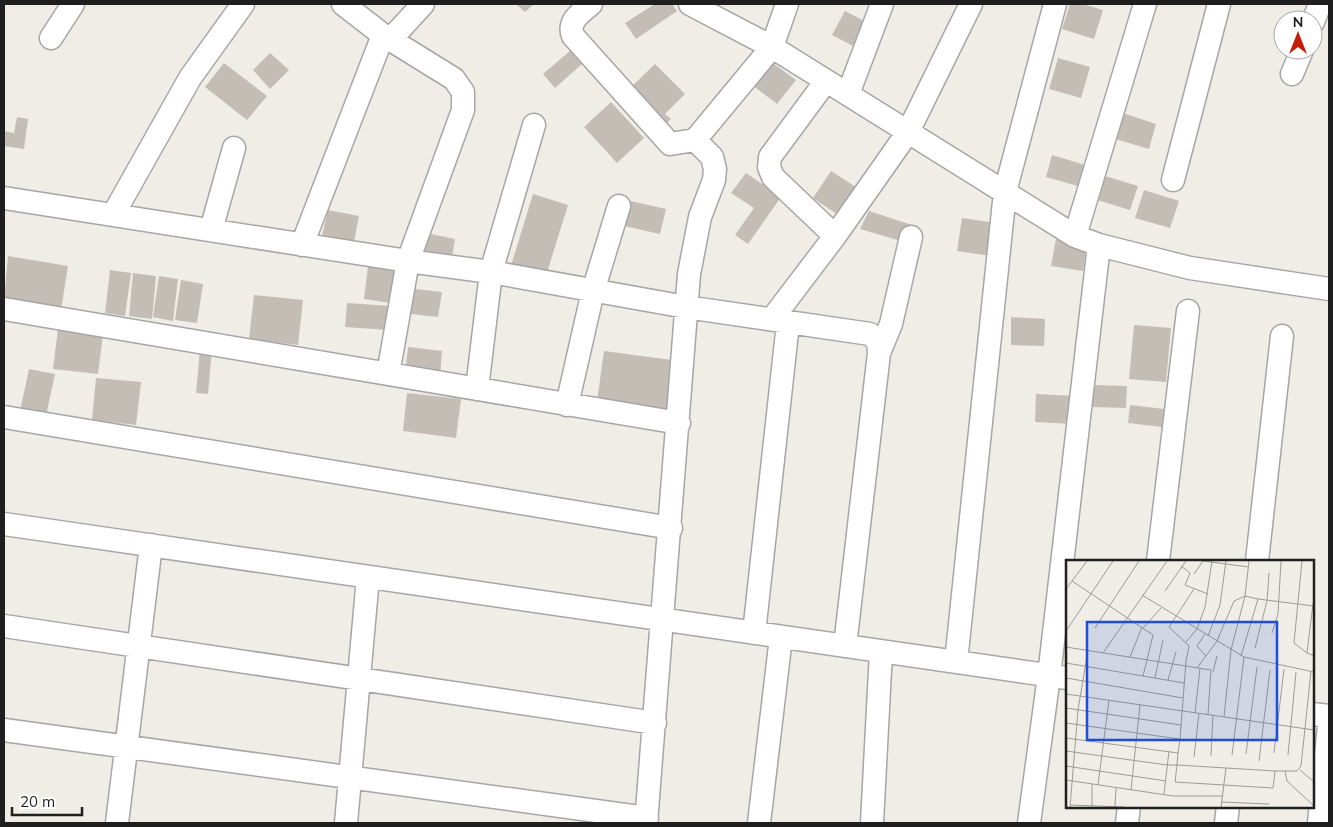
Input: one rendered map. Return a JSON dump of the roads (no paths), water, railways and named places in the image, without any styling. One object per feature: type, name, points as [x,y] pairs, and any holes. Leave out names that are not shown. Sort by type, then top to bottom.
[{"type":"street","points":[[51,38],[73,4]]},
{"type":"street","points":[[112,215],[190,78],[243,4]]},
{"type":"street","points":[[343,4],[386,37],[454,79],[463,92],[463,110],[408,261],[388,374]]},
{"type":"street","points":[[302,245],[386,37],[423,4]]},
{"type":"street","points":[[591,4],[573,21],[571,30],[573,36],[670,144],[695,140],[772,47],[787,4]]},
{"type":"street","points":[[690,4],[772,47],[1075,236],[1099,245],[1190,268],[1329,289]]},
{"type":"street","points":[[848,94],[882,4]]},
{"type":"street","points":[[754,633],[780,321],[835,236],[908,132],[971,4]]},
{"type":"street","points":[[956,662],[1005,192],[1055,4]]},
{"type":"street","points":[[1075,236],[1145,4]]},
{"type":"street","points":[[1173,180],[1219,4]]},
{"type":"street","points":[[1292,74],[1298,60]]},
{"type":"street","points":[[826,81],[770,157],[769,167],[773,177],[835,236]]},
{"type":"street","points":[[478,388],[491,272],[534,125]]},
{"type":"street","points":[[4,730],[350,776],[647,820],[679,424],[686,307],[694,240],[700,217],[714,180],[715,169],[712,156],[695,140]]},
{"type":"street","points":[[211,230],[234,148]]},
{"type":"street","points":[[4,198],[302,245],[491,272],[686,307],[870,334],[878,342],[879,353],[845,646]]},
{"type":"street","points":[[568,405],[593,291],[619,206]]},
{"type":"street","points":[[879,353],[892,324],[911,237]]},
{"type":"street","points":[[1069,560],[1099,245]]},
{"type":"street","points":[[4,309],[478,388],[679,424]]},
{"type":"street","points":[[1158,560],[1188,311]]},
{"type":"street","points":[[1258,560],[1282,336]]},
{"type":"street","points":[[4,417],[671,528]]},
{"type":"street","points":[[4,524],[1058,677]]},
{"type":"street","points":[[117,823],[151,545]]},
{"type":"street","points":[[346,823],[368,577]]},
{"type":"street","points":[[1029,823],[1058,677],[1066,593]]},
{"type":"street","points":[[4,626],[655,723]]},
{"type":"street","points":[[759,823],[781,637]]},
{"type":"street","points":[[872,823],[881,651]]},
{"type":"street","points":[[1313,714],[1329,716]]},
{"type":"street","points":[[1319,823],[1329,726]]},
{"type":"street","points":[[1127,823],[1129,807]]},
{"type":"street","points":[[1226,823],[1228,807]]}]
